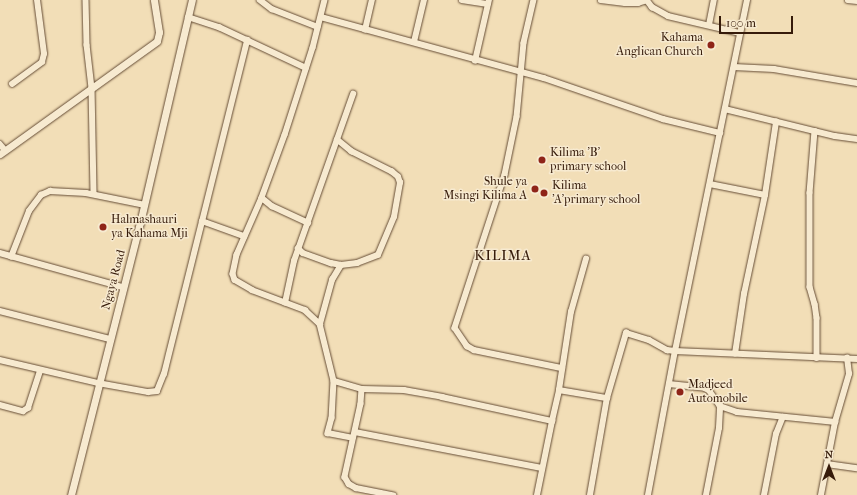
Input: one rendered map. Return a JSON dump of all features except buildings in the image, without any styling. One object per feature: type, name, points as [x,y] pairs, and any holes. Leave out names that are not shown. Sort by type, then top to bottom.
[{"type":"street","points":[[12,84],[42,62],[43,58],[37,0]]},
{"type":"street","points":[[86,0],[87,44],[92,88],[94,194]]},
{"type":"street","points":[[0,144],[3,152],[157,41],[159,32],[154,0]]},
{"type":"street","name":"Ngaya Road","points":[[71,495],[144,205],[192,0]]},
{"type":"street","points":[[260,0],[272,9],[318,27]]},
{"type":"street","points":[[320,324],[305,310],[265,296],[235,280],[232,274],[244,236],[262,198],[285,135],[325,0]]},
{"type":"street","points":[[365,30],[372,0]]},
{"type":"street","points":[[414,42],[424,0]]},
{"type":"street","points":[[462,0],[489,2],[475,61]]},
{"type":"street","points":[[534,0],[524,43],[517,117],[505,174],[455,328],[467,346],[474,350],[562,368]]},
{"type":"street","points":[[601,0],[625,2],[647,0],[652,7],[668,16],[740,33]]},
{"type":"street","points":[[709,25],[714,0]]},
{"type":"street","points":[[648,495],[675,351],[734,67],[746,0]]},
{"type":"street","points":[[848,0],[857,1]]},
{"type":"street","points":[[188,17],[219,27],[306,68]]},
{"type":"street","points":[[321,17],[414,42],[475,61],[544,78],[663,119],[720,133]]},
{"type":"street","points":[[0,360],[40,371],[98,383],[148,392],[158,391],[164,374],[247,40]]},
{"type":"street","points":[[734,67],[774,69],[857,83]]},
{"type":"street","points":[[285,303],[289,278],[298,248],[352,94]]},
{"type":"street","points":[[725,109],[842,138],[857,139]]},
{"type":"street","points":[[735,354],[744,294],[765,195],[776,122]]},
{"type":"street","points":[[815,131],[810,193],[810,287],[816,314],[817,358]]},
{"type":"street","points":[[298,248],[307,255],[341,265],[357,263],[378,255],[394,217],[400,183],[398,177],[392,172],[352,152],[337,140]]},
{"type":"street","points":[[710,184],[765,195]]},
{"type":"street","points":[[11,256],[29,211],[41,195],[50,192],[94,194],[144,205]]},
{"type":"street","points":[[262,198],[278,209],[308,223]]},
{"type":"street","points":[[202,221],[244,236]]},
{"type":"street","points":[[0,254],[123,286]]},
{"type":"street","points":[[537,495],[559,390],[571,312],[586,259]]},
{"type":"street","points":[[341,265],[332,280],[320,324],[334,381],[332,418],[328,433],[330,435],[353,438]]},
{"type":"street","points":[[0,311],[110,339]]},
{"type":"street","points":[[590,495],[603,430],[607,398],[626,333],[649,340],[667,350],[675,351],[857,359]]},
{"type":"street","points":[[821,495],[835,422],[849,374],[847,358]]},
{"type":"street","points":[[0,406],[23,411],[28,408],[40,371]]},
{"type":"street","points":[[334,381],[362,389],[404,390],[552,421]]},
{"type":"street","points":[[669,384],[705,388],[709,390],[720,406],[736,412],[835,422]]},
{"type":"street","points":[[362,389],[361,404],[345,477],[349,484],[356,488],[393,495]]},
{"type":"street","points":[[559,390],[607,398]]},
{"type":"street","points":[[706,495],[719,428],[720,406]]},
{"type":"street","points":[[764,495],[776,434],[783,417]]},
{"type":"street","points":[[355,432],[542,468]]},
{"type":"street","points":[[827,464],[857,468]]},
{"type":"place","name":"Kahama Anglican Church","points":[[711,45]]},
{"type":"place","name":"Kilima 'B' primary school","points":[[542,160]]},
{"type":"place","name":"Shule ya Msingi Kilima A","points":[[535,189]]},
{"type":"place","name":"Kilima 'A'primary school","points":[[544,193]]},
{"type":"place","name":"Halmashauri ya Kahama Mji","points":[[103,227]]},
{"type":"place","name":"Madjeed Automobile","points":[[680,392]]},
{"type":"district","name":"KILIMA","points":[[503,256]]}]
